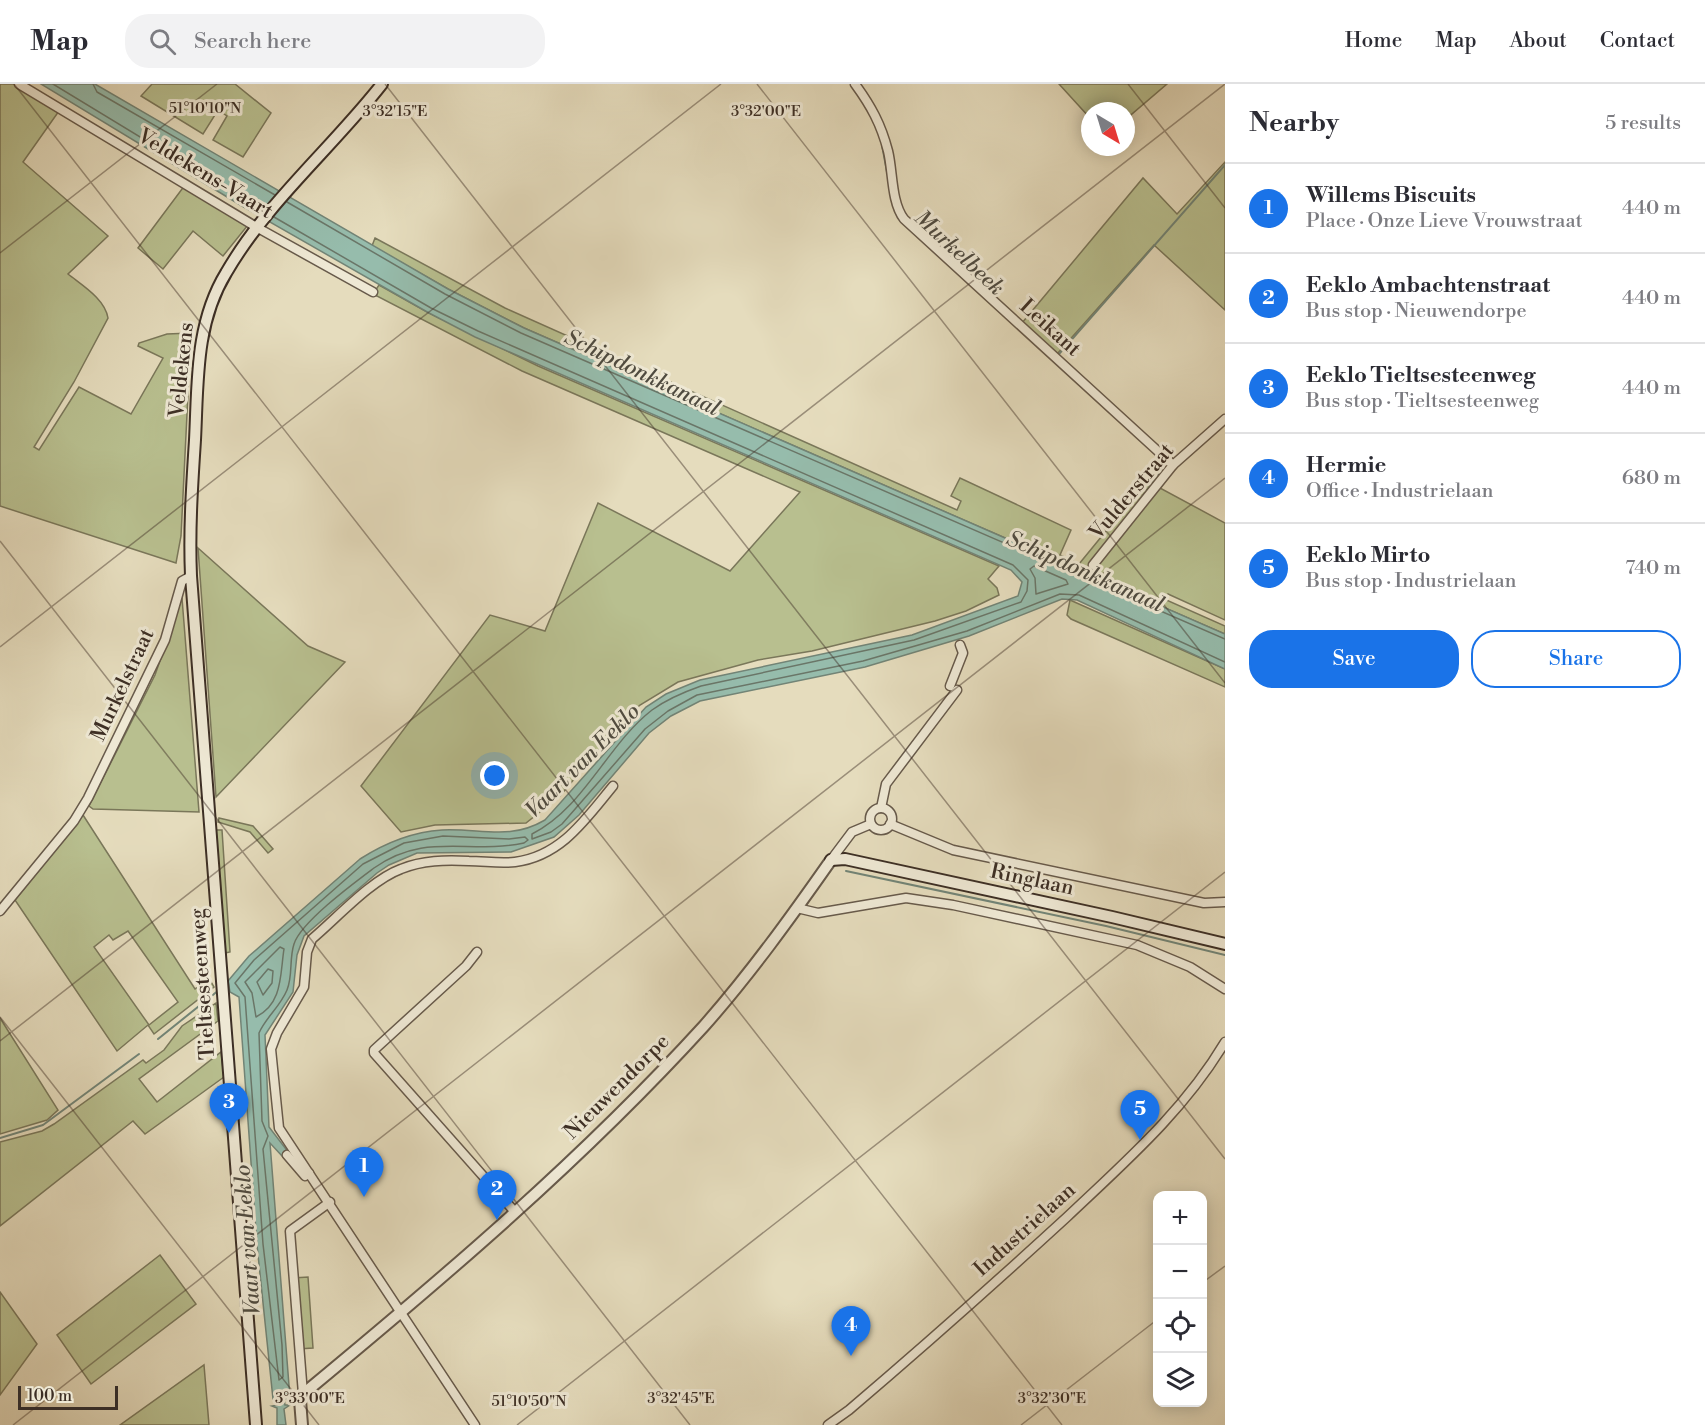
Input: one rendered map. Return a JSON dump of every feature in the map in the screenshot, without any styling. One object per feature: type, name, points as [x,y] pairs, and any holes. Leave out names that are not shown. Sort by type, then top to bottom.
[{"type":"main road","name":"Veldekens","points":[[191,576],[192,501],[202,334],[213,298],[225,273],[259,227],[290,188],[382,84]]},
{"type":"main road","name":"Tieltsesteenweg","points":[[191,576],[256,1425]]},
{"type":"main road","name":"Ringlaan","points":[[831,860],[845,859],[1112,916],[1225,945]]},
{"type":"main road","name":"Nieuwendorpe","points":[[303,1394],[401,1313],[569,1163],[703,1027],[797,908],[831,860]]},
{"type":"main road","points":[[302,1425],[300,1400],[303,1394]]},
{"type":"street","name":"Veldekens-Vaart","points":[[19,84],[373,292]]},
{"type":"street","name":"Leikant","points":[[855,84],[876,114],[889,153],[899,210],[904,219],[1173,465]]},
{"type":"street","name":"Vulderstraat","points":[[1093,565],[1173,465],[1225,419]]},
{"type":"street","name":"Murkelstraat","points":[[0,911],[81,810],[136,705],[165,640],[182,581],[191,576]]},
{"type":"street","points":[[960,645],[963,653],[954,688],[886,784],[881,808],[871,815],[871,824],[878,830],[891,824],[953,850],[1204,903],[1225,902]]},
{"type":"street","points":[[475,1425],[330,1202],[279,1128],[271,1049],[277,1033],[304,987],[307,952],[312,939],[385,877],[401,869],[437,860],[514,862],[538,856],[561,844],[576,832],[613,786]]},
{"type":"street","points":[[881,808],[891,814],[891,824]]},
{"type":"street","points":[[831,860],[852,832],[871,824]]},
{"type":"street","name":"Ringlaan","points":[[797,908],[818,913],[906,898],[953,905],[1137,945],[1191,968],[1225,989]]},
{"type":"street","points":[[477,952],[466,966],[374,1050],[374,1053],[515,1212]]},
{"type":"street","name":"Industrielaan","points":[[828,1425],[849,1410],[987,1290],[1144,1145],[1183,1104],[1225,1042]]},
{"type":"street","points":[[287,1155],[304,1176],[309,1173]]},
{"type":"street","points":[[303,1394],[290,1231],[330,1202]]},
{"type":"shaded area","points":[[0,84],[14,84],[59,111],[23,162],[108,236],[68,274],[98,299],[108,318],[74,382],[34,447],[39,450],[79,387],[131,414],[163,358],[138,346],[139,343],[167,334],[191,333],[181,536],[176,563],[0,506]]},
{"type":"shaded area","points":[[152,84],[235,84],[271,113],[243,157],[213,140],[227,116],[218,110],[203,134],[141,96]]},
{"type":"shaded area","points":[[1059,84],[1167,84],[1135,111],[1135,102],[1081,102],[1081,108]]},
{"type":"shaded area","points":[[1225,162],[1225,310],[1154,245],[1057,354],[1022,323],[1143,178],[1177,214]]},
{"type":"shaded area","points":[[185,185],[248,225],[223,256],[193,231],[163,269],[138,248]]},
{"type":"shaded area","points":[[375,238],[505,308],[957,510],[961,501],[951,496],[960,478],[1071,530],[1060,555],[1079,564],[1147,481],[1225,523],[1225,620],[1168,594],[1164,599],[1225,626],[1225,634],[524,328],[372,246]]},
{"type":"shaded area","points":[[379,285],[429,313],[538,366],[999,566],[988,579],[997,588],[999,595],[966,611],[935,621],[812,651],[758,660],[678,682],[640,705],[621,723],[560,796],[526,823],[435,825],[401,832],[361,786],[490,615],[545,631],[598,503],[730,571],[800,492],[522,371],[373,294]]},
{"type":"shaded area","points":[[198,548],[308,646],[345,662],[216,797]]},
{"type":"shaded area","points":[[182,598],[199,812],[93,809],[89,806],[155,675]]},
{"type":"shaded area","points":[[1070,600],[1225,669],[1225,687],[1071,619],[1067,615]]},
{"type":"shaded area","points":[[83,815],[195,989],[210,980],[214,987],[154,1034],[148,1025],[117,1051],[15,900]],"holes":[[[128,931],[178,1002],[149,1025],[94,947],[109,935],[113,940]]]},
{"type":"shaded area","points":[[219,818],[253,826],[273,849],[268,853],[250,832],[218,822]]},
{"type":"shaded area","points":[[216,830],[222,830],[230,952],[225,953]]},
{"type":"shaded area","points":[[216,1003],[218,1021],[139,1079],[157,1102],[221,1052],[224,1077],[145,1134],[133,1121],[0,1226],[0,1142],[42,1131],[54,1124],[143,1060],[146,1063],[164,1050],[182,1026]]},
{"type":"shaded area","points":[[0,1018],[58,1110],[47,1120],[0,1134]]},
{"type":"shaded area","points":[[160,1255],[196,1304],[91,1384],[57,1335]]},
{"type":"shaded area","points":[[308,1277],[313,1348],[298,1349],[293,1278]]},
{"type":"shaded area","points":[[0,1292],[37,1344],[0,1395]]},
{"type":"shaded area","points":[[204,1365],[209,1425],[120,1425]]},
{"type":"water","points":[[41,84],[95,84],[448,289],[524,328],[1225,634],[1225,669],[1077,600],[1062,599],[969,636],[865,667],[700,701],[671,716],[649,733],[579,815],[554,837],[511,852],[417,853],[377,873],[304,936],[297,955],[293,992],[265,1035],[269,1127],[289,1153],[283,1157],[270,1143],[290,1398],[284,1399],[285,1405],[290,1405],[284,1409],[286,1425],[277,1425],[277,1408],[272,1406],[278,1405],[277,1399],[273,1399],[257,1245],[239,997],[230,992],[228,981],[249,956],[360,859],[389,843],[420,833],[442,830],[507,832],[532,826],[545,820],[646,707],[666,694],[700,680],[912,635],[1018,596],[1022,582],[1011,570],[475,337],[242,206]]},
{"type":"waterway","name":"Murkelbeek","points":[[882,145],[887,172]]},
{"type":"waterway","points":[[1059,354],[1225,165]]},
{"type":"waterway","points":[[1138,502],[1162,470],[1163,462],[1159,458]]},
{"type":"waterway","points":[[846,871],[1106,926],[1225,955]]},
{"type":"waterway","points":[[158,1039],[219,990]]},
{"type":"waterway","points":[[0,1138],[43,1125],[139,1054]]},
{"type":"place","name":"Eeklo Tieltsesteenweg","points":[[229,1133]]},
{"type":"place","name":"Eeklo Mirto","points":[[1140,1140]]},
{"type":"place","name":"Willems Biscuits","points":[[364,1197]]},
{"type":"place","name":"Eeklo Ambachtenstraat","points":[[497,1220]]},
{"type":"place","name":"Hermie","points":[[851,1356]]},
{"type":"water label","name":"Schipdonkkanaal","points":[[642,373]]},
{"type":"water label","name":"Schipdonkkanaal","points":[[1085,572]]},
{"type":"water label","name":"Vaart van Eeklo","points":[[583,761]]},
{"type":"water label","name":"Vaart van Eeklo","points":[[248,1240]]}]
